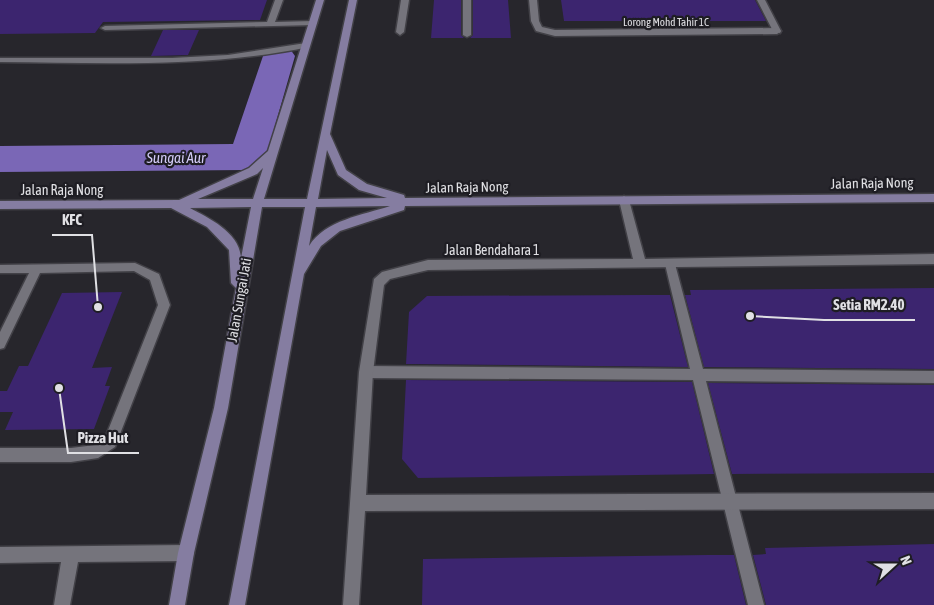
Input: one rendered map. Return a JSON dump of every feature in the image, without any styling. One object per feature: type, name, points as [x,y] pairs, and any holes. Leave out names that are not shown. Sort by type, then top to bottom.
[{"type":"main road","name":"Jalan Sungai Jati","points":[[177,605],[186,553],[220,408],[257,203],[320,0]]},
{"type":"main road","points":[[237,605],[311,204],[353,0]]},
{"type":"main road","points":[[326,133],[342,172],[363,187],[414,202]]},
{"type":"main road","points":[[174,205],[253,172],[274,152]]},
{"type":"main road","name":"Jalan Raja Nong","points":[[0,205],[934,198]]},
{"type":"main road","points":[[297,279],[317,243],[336,228],[414,202]]},
{"type":"main road","points":[[174,205],[212,224],[235,248],[238,305]]},
{"type":"street","points":[[400,32],[405,0]]},
{"type":"street","name":"Lorong Mohd Tahir 1C","points":[[533,0],[535,21],[539,29],[555,33],[765,33],[777,31]]},
{"type":"street","points":[[624,200],[640,264]]},
{"type":"street","name":"Jalan Bendahara 1","points":[[351,605],[366,372],[378,283],[386,275],[428,265],[670,264],[934,259]]},
{"type":"street","points":[[358,503],[934,501]]},
{"type":"street","points":[[0,555],[186,553]]},
{"type":"street","points":[[62,605],[71,554]]},
{"type":"lane","points":[[270,24],[279,0]]},
{"type":"lane","points":[[467,0],[467,34]]},
{"type":"lane","points":[[761,0],[777,31]]},
{"type":"lane","points":[[105,28],[313,22]]},
{"type":"lane","points":[[0,60],[139,60],[228,57],[275,48],[306,45]]},
{"type":"lane","points":[[670,264],[756,605]]},
{"type":"lane","points":[[0,269],[36,270],[135,267],[155,277],[164,305],[110,442],[98,451],[71,455],[0,454]]},
{"type":"lane","points":[[0,344],[36,270]]},
{"type":"lane","points":[[366,372],[934,378]]},
{"type":"building","points":[[0,0],[267,0],[260,20],[103,22],[95,33],[0,34]]},
{"type":"building","points":[[434,0],[461,0],[461,35],[464,38],[431,38]]},
{"type":"building","points":[[473,0],[508,0],[511,38],[470,38],[473,35]]},
{"type":"building","points":[[561,0],[755,0],[766,21],[564,21]]},
{"type":"building","points":[[163,30],[199,30],[188,55],[151,56]]},
{"type":"building","points":[[934,288],[934,369],[704,367],[685,295],[691,295],[690,290]]},
{"type":"building","points":[[122,292],[92,368],[112,367],[105,386],[110,386],[94,429],[5,430],[13,412],[0,412],[0,391],[7,391],[19,366],[28,366],[62,293]]},
{"type":"building","points":[[670,295],[688,367],[406,364],[409,312],[427,296]]},
{"type":"building","points":[[406,380],[692,382],[714,474],[418,478],[402,459]]},
{"type":"building","points":[[708,383],[934,385],[934,473],[732,474]]},
{"type":"building","points":[[934,544],[934,605],[766,605],[753,555],[766,554],[765,548]]},
{"type":"building","points":[[734,555],[746,605],[422,605],[423,559]]},
{"type":"waterway","name":"Sungai Aur","points":[[0,159],[247,157],[279,56]]},
{"type":"place","name":"KFC","points":[[98,307]]},
{"type":"place","name":"Setia RM2.40","points":[[750,316]]},
{"type":"place","name":"Pizza Hut","points":[[59,388]]}]
